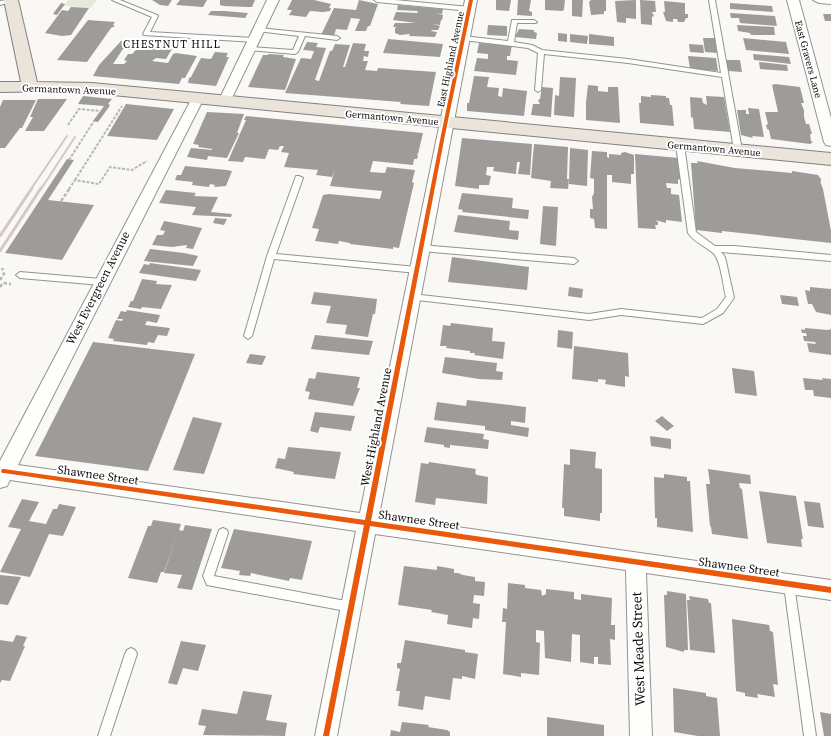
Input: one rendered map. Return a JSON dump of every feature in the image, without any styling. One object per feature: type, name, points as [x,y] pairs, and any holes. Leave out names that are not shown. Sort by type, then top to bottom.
[{"type":"main road","points":[[7,1],[30,87]]},
{"type":"main road","name":"Germantown Avenue","points":[[0,87],[80,87],[831,159]]},
{"type":"street","points":[[225,100],[273,0]]},
{"type":"street","name":"East Gravers Lane","points":[[793,0],[831,142]]},
{"type":"street","points":[[819,0],[831,1]]},
{"type":"street","name":"East Highland Avenue","points":[[446,122],[471,4]]},
{"type":"street","name":"West Evergreen Avenue","points":[[2,475],[198,98]]},
{"type":"street","name":"West Highland Avenue","points":[[326,736],[446,122]]},
{"type":"street","name":"Shawnee Street","points":[[2,475],[368,523],[636,563],[831,590]]},
{"type":"street","name":"West Meade Street","points":[[636,563],[641,736]]},
{"type":"lane","points":[[116,0],[155,16],[146,34],[254,39],[303,34],[337,38]]},
{"type":"lane","points":[[377,0],[471,4]]},
{"type":"lane","points":[[712,0],[738,150]]},
{"type":"lane","points":[[511,42],[514,21],[534,22]]},
{"type":"lane","points":[[254,39],[295,52],[303,34]]},
{"type":"lane","points":[[463,38],[511,42],[530,46],[541,52],[628,61],[725,75]]},
{"type":"lane","points":[[538,90],[541,52]]},
{"type":"lane","points":[[412,297],[589,317],[621,312],[703,321],[720,311],[730,298],[721,257],[714,249],[692,233],[680,145]]},
{"type":"lane","points":[[248,336],[272,256],[300,178]]},
{"type":"lane","points":[[421,248],[574,261]]},
{"type":"lane","points":[[714,249],[734,249],[831,258]]},
{"type":"lane","points":[[272,256],[417,270]]},
{"type":"lane","points":[[20,275],[58,280],[102,282]]},
{"type":"lane","points":[[223,533],[208,576],[211,581],[351,607]]},
{"type":"lane","points":[[790,585],[810,736]]},
{"type":"lane","points":[[104,736],[131,654]]},
{"type":"path","points":[[61,201],[125,103]]},
{"type":"path","points":[[68,125],[79,109],[100,111]]},
{"type":"path","points":[[69,160],[94,121]]},
{"type":"path","points":[[74,180],[99,184],[110,167],[135,170],[152,157]]},
{"type":"path","points":[[0,280],[4,274],[2,268]]},
{"type":"green space","points":[[68,0],[97,0],[91,8],[63,6]]},
{"type":"building","points":[[152,0],[172,0],[168,6],[160,5]]},
{"type":"building","points":[[180,0],[207,0],[203,7],[176,5]]},
{"type":"building","points":[[220,0],[255,0],[252,7],[248,7],[220,5]]},
{"type":"building","points":[[292,0],[314,0],[331,4],[329,8],[331,8],[330,11],[323,12],[310,11],[306,17],[289,15],[292,10],[287,10]]},
{"type":"building","points":[[359,0],[378,4],[370,26],[368,26],[366,31],[355,31],[360,19],[351,18],[347,30],[336,29],[334,36],[321,35],[334,8],[356,10]]},
{"type":"building","points":[[496,0],[511,0],[509,11],[496,10]]},
{"type":"building","points":[[518,0],[531,0],[529,11],[532,12],[532,16],[517,15]]},
{"type":"building","points":[[545,0],[565,0],[563,11],[545,10]]},
{"type":"building","points":[[572,0],[583,0],[582,17],[572,16]]},
{"type":"building","points":[[591,0],[606,0],[606,11],[604,11],[604,14],[591,15],[589,2]]},
{"type":"building","points":[[636,0],[636,19],[626,18],[626,23],[617,22],[615,1]]},
{"type":"building","points":[[640,0],[655,1],[656,12],[652,12],[654,16],[652,17],[652,25],[641,24]]},
{"type":"building","points":[[664,1],[685,3],[685,14],[688,14],[688,18],[686,18],[684,22],[678,22],[677,19],[673,19],[673,22],[666,21],[663,12],[665,12]]},
{"type":"building","points":[[61,3],[65,4],[57,15],[53,14]]},
{"type":"building","points":[[730,3],[772,6],[773,12],[730,9]]},
{"type":"building","points":[[398,5],[443,9],[442,14],[436,13],[443,15],[440,25],[433,24],[440,26],[438,30],[431,31],[437,32],[435,37],[409,36],[410,34],[400,35],[395,33],[395,28],[397,27],[393,27],[395,23],[416,23],[393,20],[396,12],[417,13],[418,11],[397,10]]},
{"type":"building","points":[[71,7],[89,8],[71,35],[62,36],[45,33],[62,10],[68,11]]},
{"type":"building","points":[[211,11],[248,13],[245,18],[208,15]]},
{"type":"building","points":[[730,13],[775,16],[777,26],[740,23],[739,18],[731,18]]},
{"type":"building","points":[[823,14],[831,14],[831,21],[825,21]]},
{"type":"building","points":[[88,20],[115,22],[113,25],[115,26],[111,28],[87,62],[57,60]]},
{"type":"building","points":[[488,25],[507,26],[507,36],[487,35]]},
{"type":"building","points":[[737,25],[774,27],[775,35],[751,35],[750,33],[738,31]]},
{"type":"building","points":[[519,29],[534,30],[534,32],[537,33],[536,39],[515,37]]},
{"type":"building","points":[[558,33],[567,34],[567,42],[558,41]]},
{"type":"building","points":[[570,34],[588,36],[587,44],[570,42]]},
{"type":"building","points":[[589,34],[614,37],[614,46],[589,44]]},
{"type":"building","points":[[703,38],[715,38],[717,53],[705,52]]},
{"type":"building","points":[[743,38],[786,42],[789,54],[746,50]]},
{"type":"building","points":[[388,39],[443,44],[440,57],[383,53]]},
{"type":"building","points":[[121,41],[150,43],[148,48],[159,50],[160,48],[172,49],[166,59],[156,58],[152,61],[168,63],[173,54],[176,53],[197,56],[185,78],[182,78],[179,84],[93,76],[99,65]],"holes":[[[123,49],[136,50],[132,54],[128,54],[124,60],[127,61],[124,64],[113,64]]]},
{"type":"building","points":[[307,42],[318,43],[316,47],[326,48],[315,80],[319,81],[330,51],[332,51],[335,44],[350,45],[343,67],[345,67],[353,43],[366,44],[364,51],[369,51],[368,57],[364,56],[363,61],[368,61],[365,70],[377,71],[378,68],[436,72],[429,106],[400,104],[401,102],[285,93],[301,58],[311,59],[314,51],[303,50]]},
{"type":"building","points":[[479,43],[512,45],[510,56],[507,56],[507,60],[518,61],[516,75],[474,71],[477,58],[488,59],[488,54],[477,53]]},
{"type":"building","points":[[689,44],[703,45],[704,53],[690,52]]},
{"type":"building","points":[[215,52],[228,53],[226,57],[229,57],[216,86],[188,83],[189,78],[191,77],[201,58],[211,59]]},
{"type":"building","points":[[753,54],[789,57],[791,64],[754,60]]},
{"type":"building","points":[[263,55],[284,55],[283,57],[296,59],[285,90],[248,87]]},
{"type":"building","points":[[688,56],[716,58],[718,71],[690,69]]},
{"type":"building","points":[[726,60],[740,60],[742,72],[728,71]]},
{"type":"building","points":[[759,62],[787,65],[788,71],[760,69]]},
{"type":"building","points":[[474,76],[489,77],[487,87],[499,88],[498,96],[502,97],[503,88],[527,91],[524,116],[467,111],[467,103],[469,103]]},
{"type":"building","points":[[560,77],[576,78],[574,117],[554,115],[555,95],[559,96]]},
{"type":"building","points":[[775,84],[800,87],[804,103],[801,103],[804,110],[804,117],[806,124],[809,124],[812,134],[810,134],[811,141],[813,142],[810,144],[771,139],[766,125],[768,124],[765,112],[778,112],[772,85]]},
{"type":"building","points":[[588,85],[598,86],[598,91],[608,92],[608,87],[618,87],[620,123],[586,120]]},
{"type":"building","points":[[542,87],[553,88],[551,117],[531,115],[533,104],[540,104],[538,100],[540,99]]},
{"type":"building","points":[[651,95],[666,96],[666,98],[669,98],[670,105],[672,105],[674,126],[640,123],[639,103],[641,103],[641,96],[651,97]]},
{"type":"building","points":[[83,96],[112,99],[108,104],[110,105],[109,107],[98,122],[93,121],[104,106],[78,104]]},
{"type":"building","points":[[706,96],[724,97],[730,132],[694,129],[693,118],[691,117],[690,97],[702,98],[703,103],[707,105]]},
{"type":"building","points":[[38,99],[67,99],[44,131],[25,131],[33,117],[30,117]]},
{"type":"building","points":[[3,100],[36,100],[22,128],[20,128],[5,148],[0,148],[0,107]]},
{"type":"building","points":[[126,104],[174,109],[157,140],[107,136]]},
{"type":"building","points":[[748,108],[759,109],[764,137],[752,136],[753,138],[741,135],[737,110],[746,110],[746,114],[749,114]]},
{"type":"building","points":[[207,112],[244,114],[237,133],[239,133],[227,158],[208,156],[207,160],[187,157],[191,148],[212,150],[198,147],[199,145],[193,144]]},
{"type":"building","points":[[246,116],[423,133],[418,154],[416,154],[418,155],[417,159],[414,159],[413,165],[373,161],[370,172],[385,173],[387,167],[415,170],[412,182],[414,183],[399,248],[393,247],[393,249],[350,244],[339,241],[338,244],[315,241],[319,229],[312,228],[323,195],[329,194],[380,199],[382,191],[330,186],[335,169],[332,177],[316,175],[318,170],[284,167],[289,153],[281,152],[284,146],[280,146],[278,150],[269,149],[265,159],[245,157],[243,162],[228,161],[246,120],[244,120]]},
{"type":"building","points":[[462,138],[532,144],[530,175],[518,174],[520,162],[517,162],[516,174],[493,171],[494,167],[487,167],[486,175],[491,176],[489,185],[479,185],[479,189],[455,186]]},
{"type":"building","points":[[534,144],[568,147],[568,189],[550,188],[551,181],[531,178]]},
{"type":"building","points":[[570,148],[588,150],[587,186],[569,184]]},
{"type":"building","points":[[592,151],[607,152],[607,157],[609,158],[609,154],[621,155],[621,153],[625,152],[634,155],[634,174],[631,174],[631,184],[612,182],[612,175],[607,175],[607,229],[595,228],[594,219],[590,218],[590,209],[593,209],[592,197],[594,193],[594,179],[590,178]]},
{"type":"building","points":[[635,154],[679,158],[682,180],[678,179],[678,184],[666,183],[667,188],[671,188],[671,194],[679,195],[682,222],[666,220],[666,223],[655,220],[658,222],[658,225],[655,225],[656,229],[638,228]]},
{"type":"building","points":[[67,159],[74,160],[48,200],[94,205],[62,260],[5,253]]},
{"type":"building","points":[[697,161],[735,168],[792,173],[792,171],[818,175],[821,179],[821,182],[820,181],[823,189],[831,231],[831,243],[722,231],[722,233],[696,230],[691,163],[698,163]]},
{"type":"building","points":[[185,166],[232,171],[226,186],[214,187],[215,185],[210,184],[209,187],[192,185],[193,182],[175,180],[177,175],[181,175]]},
{"type":"building","points":[[166,190],[196,193],[194,196],[218,197],[211,212],[232,214],[231,217],[192,215],[196,207],[159,203]]},
{"type":"building","points":[[462,193],[513,198],[512,208],[529,210],[528,219],[462,212],[463,210],[458,209]]},
{"type":"building","points":[[543,206],[558,207],[556,246],[540,244]]},
{"type":"building","points":[[458,215],[510,221],[509,230],[519,231],[518,240],[454,232]]},
{"type":"building","points":[[215,218],[227,219],[224,225],[213,223]]},
{"type":"building","points":[[164,221],[202,228],[193,249],[186,248],[187,245],[172,247],[152,245],[157,235],[163,235],[165,231],[160,230]]},
{"type":"building","points":[[150,249],[198,256],[193,266],[144,261]]},
{"type":"building","points":[[452,257],[529,267],[527,290],[448,282]]},
{"type":"building","points":[[150,263],[201,270],[196,281],[139,273],[144,264],[149,265]]},
{"type":"building","points":[[142,279],[157,281],[156,284],[172,285],[161,309],[142,307],[141,309],[128,307],[131,301],[133,301]]},
{"type":"building","points":[[569,287],[583,289],[582,298],[568,296]]},
{"type":"building","points":[[810,287],[831,289],[831,315],[816,312],[812,304],[808,304],[805,290],[810,291]]},
{"type":"building","points":[[314,292],[377,299],[375,314],[373,314],[368,337],[345,334],[347,325],[326,323],[331,306],[311,304]]},
{"type":"building","points":[[780,295],[797,297],[799,306],[782,304]]},
{"type":"building","points":[[127,310],[160,315],[157,323],[147,321],[145,325],[170,328],[167,336],[158,335],[154,343],[148,342],[147,345],[113,341],[114,339],[108,338],[116,320],[122,321],[123,319],[117,319],[121,311],[126,312]]},
{"type":"building","points":[[451,323],[493,328],[492,341],[505,342],[503,359],[474,355],[475,353],[470,353],[470,351],[440,346],[443,325],[450,326]]},
{"type":"building","points":[[805,328],[831,329],[831,355],[809,352],[807,343],[816,344],[815,342],[804,341],[803,336],[807,336],[806,333],[802,333],[801,329],[805,330]]},
{"type":"building","points":[[558,330],[573,332],[572,349],[557,347]]},
{"type":"building","points":[[315,335],[373,341],[369,355],[311,349]]},
{"type":"building","points":[[93,342],[195,354],[148,471],[35,456]]},
{"type":"building","points":[[574,346],[628,353],[629,377],[625,376],[625,387],[605,384],[606,380],[598,379],[598,382],[572,379]]},
{"type":"building","points":[[250,354],[266,356],[262,365],[246,363]]},
{"type":"building","points":[[445,357],[497,363],[496,371],[503,372],[502,380],[479,379],[442,373]]},
{"type":"building","points":[[732,368],[754,371],[757,396],[735,393]]},
{"type":"building","points":[[317,372],[360,377],[357,388],[360,388],[353,406],[308,399],[310,392],[305,391],[309,378],[315,379]]},
{"type":"building","points":[[803,378],[823,380],[822,378],[831,379],[831,398],[814,396],[813,390],[805,390]]},
{"type":"building","points":[[467,400],[526,407],[525,423],[511,421],[511,425],[529,428],[528,437],[485,430],[485,426],[434,420],[437,402],[466,406]]},
{"type":"building","points":[[315,412],[355,416],[351,431],[320,427],[318,433],[310,431]]},
{"type":"building","points":[[662,416],[674,426],[667,431],[655,421]]},
{"type":"building","points":[[193,417],[222,423],[204,474],[173,470]]},
{"type":"building","points":[[427,427],[484,434],[483,439],[489,440],[488,449],[450,445],[450,448],[444,447],[444,445],[424,442]]},
{"type":"building","points":[[650,436],[671,439],[671,449],[651,446]]},
{"type":"building","points":[[288,447],[341,452],[335,479],[293,474],[294,472],[275,468],[278,458],[285,459]]},
{"type":"building","points":[[570,449],[596,452],[595,468],[602,469],[602,513],[600,513],[600,521],[564,516],[564,508],[562,508],[564,464],[570,465]]},
{"type":"building","points":[[429,462],[476,469],[475,473],[477,475],[488,477],[487,504],[436,498],[435,505],[415,502],[421,463],[428,464]]},
{"type":"building","points":[[708,469],[750,475],[751,484],[739,483],[740,488],[742,489],[748,539],[712,534],[706,484],[710,484]]},
{"type":"building","points":[[664,474],[687,477],[687,481],[690,481],[693,532],[657,527],[657,518],[655,518],[654,477],[664,478]]},
{"type":"building","points":[[759,491],[796,496],[803,539],[801,539],[802,547],[767,543]]},
{"type":"building","points":[[22,499],[39,502],[29,521],[46,524],[53,509],[57,509],[59,504],[76,507],[63,536],[49,534],[30,577],[0,572],[21,529],[8,527]]},
{"type":"building","points":[[804,501],[820,503],[824,528],[808,526]]},
{"type":"building","points":[[153,520],[181,524],[179,530],[183,531],[185,525],[212,529],[192,590],[177,588],[182,575],[164,573],[178,533],[164,572],[161,572],[157,583],[128,578],[148,526],[151,526]]},
{"type":"building","points":[[234,529],[312,541],[302,580],[290,578],[289,581],[251,573],[250,576],[239,575],[240,571],[221,568]]},
{"type":"building","points":[[404,566],[437,570],[437,566],[454,569],[454,573],[475,577],[475,581],[485,582],[484,596],[474,595],[473,603],[480,604],[479,619],[473,618],[472,628],[447,624],[448,615],[431,612],[432,610],[398,605]]},
{"type":"building","points":[[0,575],[21,577],[8,605],[0,604]]},
{"type":"building","points":[[508,583],[525,585],[525,588],[541,590],[542,596],[546,594],[546,589],[574,592],[574,599],[581,600],[581,594],[612,598],[611,625],[615,625],[615,640],[610,639],[611,665],[598,664],[598,657],[594,657],[594,664],[580,662],[580,635],[572,634],[571,662],[545,658],[544,631],[536,630],[536,642],[540,643],[539,675],[521,673],[521,677],[503,674],[506,622],[502,622],[503,608],[507,609]]},
{"type":"building","points":[[667,591],[686,594],[688,650],[684,650],[684,652],[666,647],[664,595],[667,595]]},
{"type":"building","points":[[689,596],[708,599],[709,603],[711,603],[715,653],[690,650],[687,600],[690,600]]},
{"type":"building","points":[[732,619],[769,625],[770,631],[773,632],[778,685],[773,684],[775,697],[757,694],[758,698],[745,696],[745,693],[736,691]]},
{"type":"building","points":[[16,635],[27,637],[23,646],[25,646],[10,681],[2,680],[0,683],[0,640],[13,642]]},
{"type":"building","points":[[405,640],[465,650],[465,652],[478,654],[475,679],[462,676],[462,679],[453,678],[450,700],[425,696],[423,710],[398,706],[400,691],[396,691],[400,669],[397,668],[397,663],[401,663]]},
{"type":"building","points":[[181,641],[206,645],[198,671],[183,668],[177,685],[168,683]]},
{"type":"building","points":[[673,688],[706,693],[706,696],[717,698],[720,736],[698,736],[674,732]]},
{"type":"building","points":[[243,691],[272,695],[266,720],[287,723],[285,736],[203,735],[206,726],[198,725],[202,709],[237,714]]},
{"type":"building","points":[[820,712],[831,714],[831,736],[824,736]]},
{"type":"building","points":[[547,717],[604,725],[604,736],[547,736]]},
{"type":"building","points":[[402,722],[429,725],[428,727],[447,730],[450,732],[450,736],[390,736],[391,730],[400,732]]},
{"type":"railway","points":[[31,189],[67,136]]},
{"type":"railway","points":[[41,189],[75,137]]},
{"type":"railway","points":[[0,236],[32,188]]},
{"type":"railway","points":[[0,251],[41,188]]},
{"type":"cycle path","points":[[326,736],[443,135],[471,0]]},
{"type":"cycle path","points":[[4,471],[831,590]]},
{"type":"district","name":"CHESTNUT HILL","points":[[172,44]]}]
